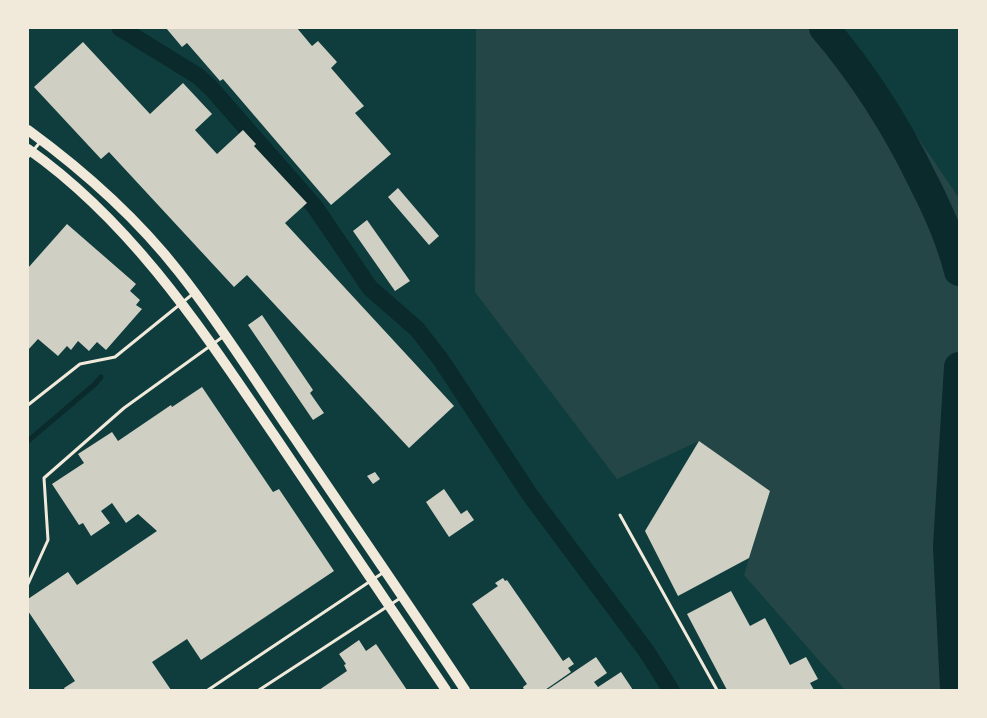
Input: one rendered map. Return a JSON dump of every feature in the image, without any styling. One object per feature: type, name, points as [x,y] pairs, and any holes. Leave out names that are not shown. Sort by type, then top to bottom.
[{"type":"main road","points":[[28,130],[82,172],[137,224],[195,292],[226,335],[465,690]]},
{"type":"main road","points":[[29,153],[80,191],[125,234],[182,303],[446,690]]},
{"type":"lane","points":[[29,153],[42,140]]},
{"type":"lane","points":[[28,405],[80,364],[115,357],[195,292]]},
{"type":"lane","points":[[28,584],[48,540],[44,478],[124,408],[226,335]]},
{"type":"lane","points":[[620,515],[717,690]]},
{"type":"lane","points":[[208,690],[385,571]]},
{"type":"lane","points":[[259,690],[402,596]]},
{"type":"shaded area","points":[[476,28],[843,28],[959,198],[959,690],[845,690],[744,575],[770,491],[699,441],[617,479],[475,292]]},
{"type":"building","points":[[166,28],[297,28],[312,46],[318,41],[337,62],[331,68],[364,106],[355,113],[391,154],[331,205],[223,79],[220,81],[187,43],[182,47]]},
{"type":"building","points":[[83,42],[150,114],[183,83],[212,114],[195,130],[217,154],[243,130],[256,144],[254,146],[307,203],[285,223],[454,406],[409,448],[247,275],[234,287],[109,152],[101,159],[34,87]]},
{"type":"building","points":[[398,188],[439,236],[429,245],[388,197]]},
{"type":"building","points":[[367,220],[410,281],[395,291],[353,231]]},
{"type":"building","points":[[67,224],[136,284],[130,291],[140,300],[136,305],[142,309],[106,350],[97,342],[89,351],[78,341],[71,350],[67,346],[58,356],[38,339],[28,350],[28,268]]},
{"type":"building","points":[[262,315],[313,390],[310,393],[324,413],[313,420],[248,325]]},
{"type":"building","points":[[202,387],[273,492],[279,489],[334,571],[201,660],[187,639],[152,662],[171,690],[65,690],[64,688],[75,681],[28,611],[28,599],[68,572],[77,585],[157,531],[138,514],[126,523],[112,503],[101,511],[110,523],[91,536],[83,523],[79,525],[52,484],[84,463],[78,454],[112,432],[118,441],[171,405],[172,407]]},
{"type":"building","points":[[699,441],[770,491],[749,558],[678,596],[645,531]]},
{"type":"building","points":[[375,472],[380,479],[373,484],[367,476]]},
{"type":"building","points":[[444,489],[461,514],[467,510],[474,520],[449,537],[426,502]]},
{"type":"building","points":[[503,578],[505,581],[507,580],[563,661],[569,657],[574,664],[568,668],[571,672],[545,690],[524,690],[523,687],[527,684],[472,604],[498,586],[495,583]]},
{"type":"building","points":[[731,591],[750,626],[765,618],[790,665],[806,657],[818,679],[810,683],[814,690],[727,690],[687,614]]},
{"type":"building","points":[[359,640],[366,651],[376,644],[407,690],[319,690],[347,671],[344,665],[346,664],[339,654]]},
{"type":"building","points":[[596,657],[607,673],[594,682],[598,687],[621,672],[633,690],[547,690]]},
{"type":"waterway","points":[[120,28],[198,76],[212,89],[315,207],[370,288],[417,329],[441,360],[530,495],[647,652],[671,690]]},
{"type":"waterway","points":[[824,28],[866,82],[902,140],[939,214],[948,236],[959,271]]},
{"type":"waterway","points":[[955,690],[948,546],[959,367]]},
{"type":"waterway","points":[[28,441],[95,384],[101,377]]}]
